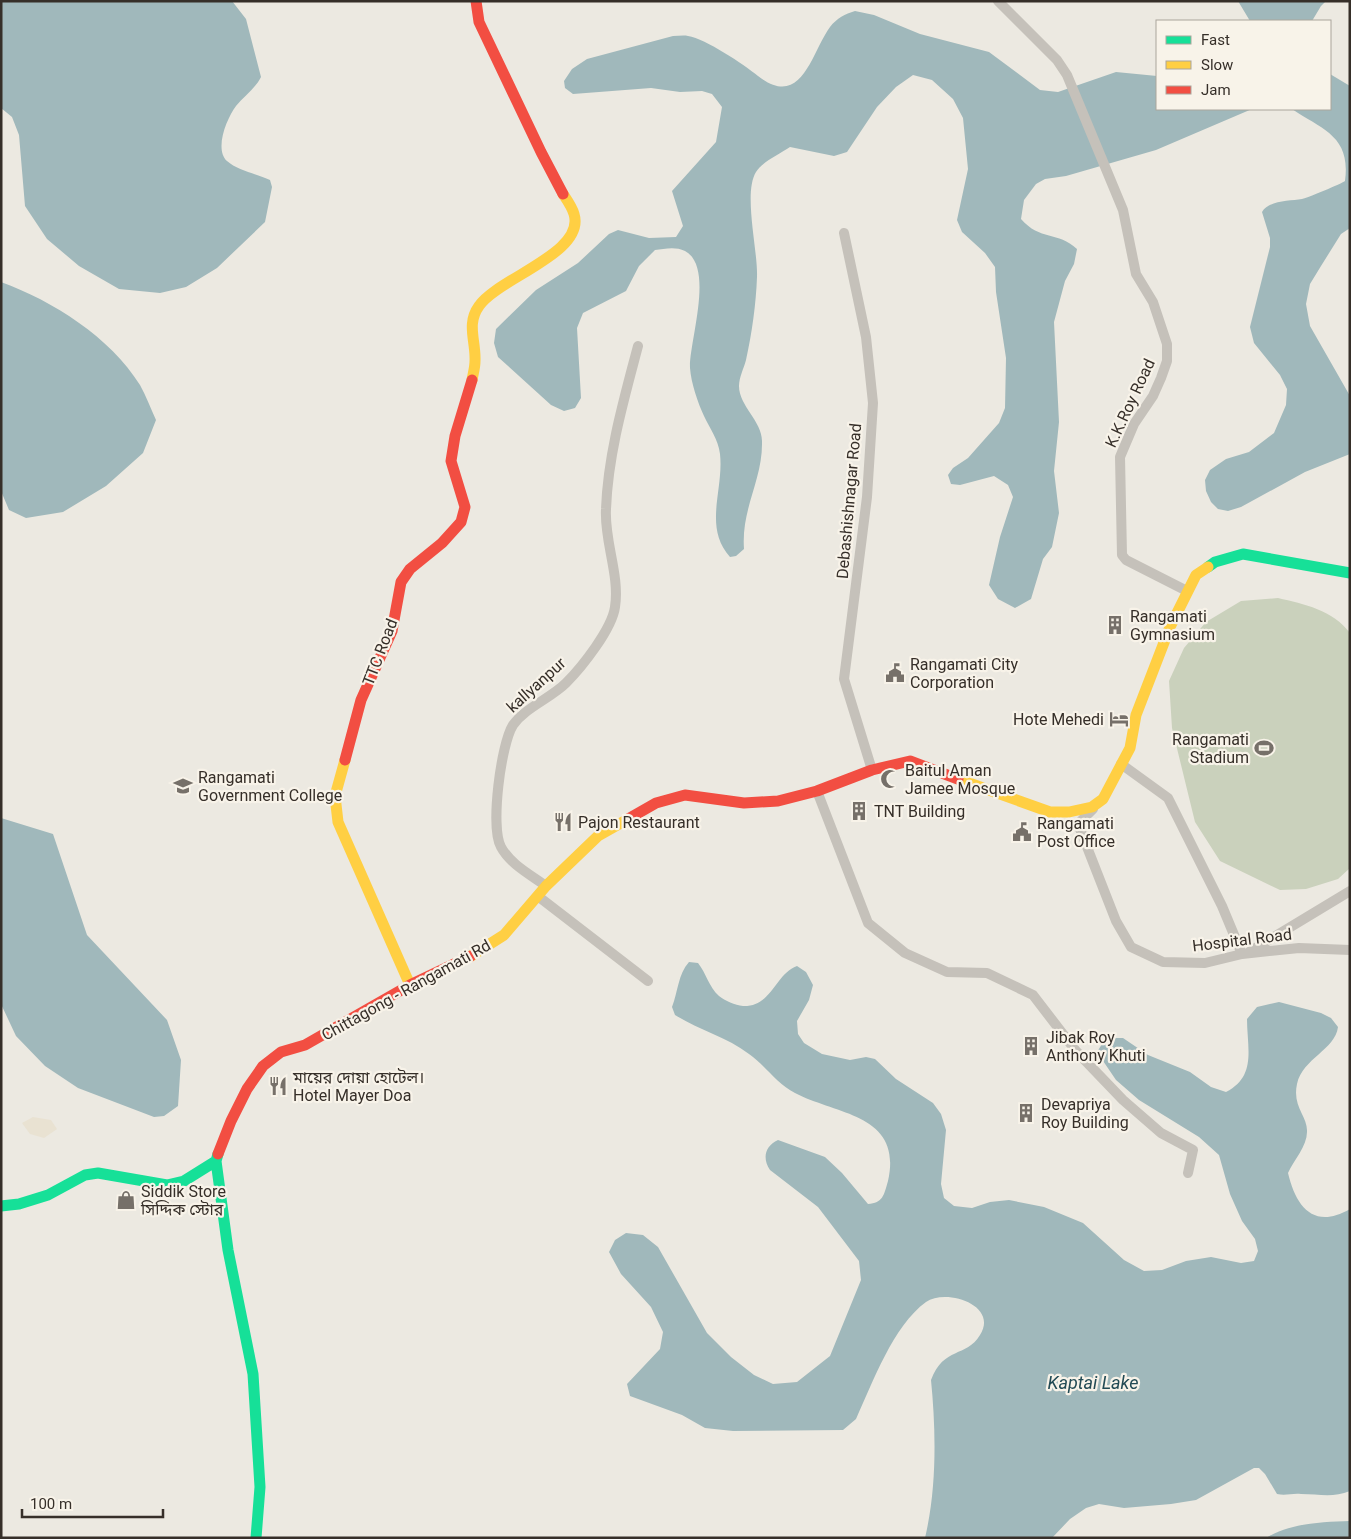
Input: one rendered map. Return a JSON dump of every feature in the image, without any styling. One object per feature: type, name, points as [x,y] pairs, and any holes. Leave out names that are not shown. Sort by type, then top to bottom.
[{"type":"main road","name":"TTC Road","points":[[410,985],[338,822],[335,796],[361,700],[392,630],[400,582],[410,569],[442,543],[461,522],[465,507],[451,460],[455,436],[470,389],[475,361],[471,322],[478,305],[507,281],[559,251],[571,238],[576,227],[575,216],[541,152],[479,22],[476,1]]},
{"type":"main road","points":[[1103,800],[1130,748],[1136,715],[1170,627],[1196,575],[1214,562],[1243,554],[1350,573]]},
{"type":"main road","name":"Chittagong - Rangamati Rd","points":[[216,1162],[231,1121],[262,1066],[281,1052],[313,1041],[410,985],[464,961],[504,935],[546,886],[598,836],[656,804],[685,795],[744,802],[778,801],[817,791],[872,770],[910,761],[1050,812],[1069,812],[1092,808],[1103,800]]},
{"type":"main road","points":[[1,1206],[19,1204],[48,1195],[85,1175],[98,1173],[167,1185],[184,1181],[216,1162],[228,1250],[254,1374],[260,1487],[256,1538]]},
{"type":"street","name":"K.K.Roy Road","points":[[998,1],[1057,60],[1067,75],[1123,210],[1136,274],[1153,302],[1167,344],[1167,361],[1161,378],[1153,396],[1134,424],[1120,457],[1122,555],[1126,560],[1187,591]]},
{"type":"street","name":"Debashishnagar Road","points":[[844,233],[866,337],[873,403],[867,497],[844,679],[872,770]]},
{"type":"street","name":"kallyanpur","points":[[546,886],[509,858],[500,845],[497,834],[496,814],[500,773],[508,736],[513,725],[522,715],[567,682],[607,628],[615,607],[613,570],[605,510],[622,410],[638,346]]},
{"type":"street","points":[[1122,764],[1168,798],[1244,954],[1350,891]]},
{"type":"street","points":[[817,791],[868,923],[905,953],[947,972],[987,973],[1033,995],[1076,1051],[1123,1100],[1154,1128],[1192,1150],[1188,1173]]},
{"type":"street","name":"Hospital Road","points":[[1103,800],[1078,824],[1116,921],[1131,947],[1162,962],[1205,963],[1244,954],[1299,948],[1350,950]]},
{"type":"street","points":[[538,896],[648,981]]},
{"type":"green space","name":"Rangamati Stadium","points":[[1278,598],[1327,613],[1350,633],[1350,868],[1338,879],[1306,889],[1280,890],[1220,861],[1195,822],[1172,728],[1169,681],[1184,648],[1206,622],[1241,601]]},
{"type":"shaded area","points":[[33,1117],[51,1120],[57,1129],[44,1138],[30,1134],[22,1123]]},
{"type":"water","points":[[1,1],[232,1],[246,19],[261,77],[232,111],[223,134],[223,156],[227,161],[242,170],[270,180],[272,187],[265,222],[217,268],[186,287],[160,293],[119,289],[79,266],[47,239],[25,206],[19,135],[12,117],[1,108]]},
{"type":"water","points":[[1238,1],[1326,1],[1313,20],[1249,20]]},
{"type":"water","points":[[855,11],[874,15],[920,34],[989,52],[1040,90],[1058,92],[1116,72],[1156,76],[1156,110],[1250,110],[1156,150],[1066,176],[1045,179],[1036,184],[1024,200],[1021,219],[1028,226],[1070,243],[1077,249],[1074,264],[1065,281],[1054,322],[1059,422],[1054,471],[1059,513],[1052,547],[1043,559],[1031,599],[1015,608],[998,599],[989,585],[1000,537],[1013,497],[1008,485],[994,476],[960,485],[951,484],[948,475],[953,468],[968,458],[999,423],[1005,408],[1006,358],[996,292],[995,267],[985,253],[962,232],[957,220],[968,169],[963,118],[953,99],[932,80],[913,75],[896,87],[877,107],[847,152],[834,156],[790,147],[759,168],[752,181],[751,207],[757,266],[756,298],[748,350],[739,386],[743,400],[761,434],[762,441],[759,469],[746,520],[744,549],[736,556],[730,557],[722,545],[718,533],[716,508],[720,454],[716,439],[704,416],[693,386],[690,368],[700,288],[694,260],[685,251],[673,248],[655,250],[639,266],[626,291],[583,313],[577,328],[581,398],[575,408],[564,411],[551,405],[498,357],[494,343],[496,329],[536,290],[578,263],[609,234],[618,230],[649,238],[676,237],[683,226],[672,191],[716,142],[722,107],[712,94],[702,91],[680,92],[651,88],[573,94],[565,88],[564,81],[572,69],[587,59],[673,36],[686,36],[696,38],[714,47],[773,85],[785,86],[795,82],[803,74],[830,27],[841,17]]},
{"type":"water","points":[[1331,75],[1350,86],[1350,228],[1341,234],[1310,284],[1306,304],[1310,326],[1350,396],[1350,454],[1305,472],[1241,507],[1228,511],[1218,509],[1211,502],[1206,491],[1205,480],[1210,470],[1226,459],[1249,452],[1274,433],[1286,405],[1287,389],[1280,375],[1254,343],[1250,327],[1270,247],[1270,238],[1262,212],[1265,208],[1275,203],[1305,198],[1345,181],[1346,166],[1344,154],[1339,144],[1324,129],[1294,110],[1331,110]]},
{"type":"water","points":[[1,282],[60,310],[97,336],[128,368],[140,385],[156,420],[143,453],[106,486],[63,512],[26,518],[9,510],[1,491]]},
{"type":"water","points":[[1,818],[53,834],[87,935],[167,1020],[181,1060],[178,1106],[164,1116],[154,1117],[78,1088],[45,1066],[16,1036],[1,1004]]},
{"type":"water","name":"Kaptai Lake","points":[[689,962],[698,963],[719,996],[724,1000],[743,1006],[753,1005],[761,1001],[783,976],[797,966],[806,972],[813,985],[809,1000],[797,1021],[798,1034],[804,1043],[822,1054],[850,1060],[866,1057],[875,1059],[896,1079],[933,1103],[941,1114],[946,1130],[941,1184],[944,1198],[954,1206],[972,1208],[990,1202],[1009,1200],[1044,1207],[1083,1223],[1124,1260],[1144,1271],[1162,1270],[1186,1261],[1211,1257],[1241,1263],[1254,1261],[1258,1251],[1255,1239],[1242,1221],[1230,1194],[1219,1155],[1199,1137],[1139,1100],[1116,1080],[1097,1052],[1102,1044],[1112,1038],[1123,1038],[1148,1055],[1190,1072],[1211,1087],[1226,1092],[1236,1085],[1246,1070],[1249,1051],[1247,1019],[1257,1007],[1279,1002],[1321,1013],[1331,1018],[1338,1027],[1336,1035],[1306,1067],[1300,1075],[1297,1084],[1298,1105],[1307,1126],[1307,1132],[1303,1148],[1288,1173],[1296,1196],[1308,1212],[1326,1217],[1337,1215],[1350,1209],[1350,1491],[1332,1495],[1277,1494],[1265,1474],[1259,1468],[1254,1468],[1196,1500],[1124,1508],[1099,1504],[1086,1508],[1070,1519],[1052,1538],[925,1538],[932,1499],[934,1459],[934,1419],[931,1380],[942,1362],[974,1342],[980,1335],[984,1324],[982,1315],[977,1308],[957,1298],[935,1298],[926,1302],[914,1312],[885,1356],[856,1419],[843,1430],[733,1431],[705,1428],[682,1415],[630,1396],[627,1384],[660,1349],[663,1332],[651,1307],[621,1274],[609,1252],[615,1240],[626,1233],[643,1235],[658,1247],[707,1333],[731,1357],[754,1375],[773,1384],[797,1382],[830,1356],[861,1280],[859,1261],[818,1207],[770,1170],[766,1161],[766,1153],[770,1146],[778,1140],[825,1157],[842,1173],[868,1204],[880,1200],[888,1181],[890,1159],[886,1142],[876,1130],[863,1120],[795,1093],[740,1048],[675,1015],[672,1007],[680,978]]},
{"type":"water","points":[[1350,1521],[1350,1538],[1266,1538],[1296,1526]]},
{"type":"traffic: fast","points":[[1208,567],[1215,562],[1243,554],[1350,573]]},
{"type":"traffic: fast","points":[[1,1206],[19,1204],[48,1195],[85,1175],[98,1173],[167,1185],[184,1181],[216,1161],[218,1154]]},
{"type":"traffic: fast","points":[[216,1161],[228,1250],[253,1374],[260,1487],[256,1538]]},
{"type":"traffic: slow","points":[[472,380],[475,361],[472,326],[475,313],[489,296],[554,253],[567,241],[574,228],[574,214],[563,194]]},
{"type":"traffic: slow","points":[[958,779],[1050,812],[1069,812],[1092,807],[1103,799],[1130,748],[1136,715],[1170,627],[1196,575],[1208,567]]},
{"type":"traffic: slow","points":[[345,760],[335,796],[338,822],[410,985]]},
{"type":"traffic: slow","points":[[471,956],[504,935],[546,886],[598,836],[628,819]]},
{"type":"traffic: jam","points":[[476,1],[479,22],[563,194]]},
{"type":"traffic: jam","points":[[345,760],[361,700],[392,631],[401,582],[410,569],[442,543],[461,522],[465,507],[451,461],[455,436],[472,380]]},
{"type":"traffic: jam","points":[[628,819],[656,803],[685,795],[744,803],[778,801],[817,791],[872,770],[910,761],[958,779]]},
{"type":"traffic: jam","points":[[218,1154],[231,1121],[247,1089],[263,1066],[281,1052],[305,1045],[410,985],[471,956]]},
{"type":"place","name":"Rangamati Gymnasium","points":[[1115,625]]},
{"type":"place","name":"Rangamati City Corporation","points":[[895,673]]},
{"type":"place","name":"Hote Mehedi","points":[[1119,719]]},
{"type":"place","name":"Rangamati Stadium","points":[[1264,748]]},
{"type":"place","name":"Baitul Aman Jamee Mosque","points":[[890,779]]},
{"type":"place","name":"Rangamati Government College","points":[[183,786]]},
{"type":"place","name":"TNT Building","points":[[859,811]]},
{"type":"place","name":"Pajon Restaurant","points":[[563,822]]},
{"type":"place","name":"Rangamati Post Office","points":[[1022,832]]},
{"type":"place","name":"Jibak Roy Anthony Khuti","points":[[1031,1046]]},
{"type":"place","name":"মায়ের দোয়া হোটেল। Hotel Mayer Doa","points":[[278,1086]]},
{"type":"place","name":"Devapriya Roy Building","points":[[1026,1113]]},
{"type":"place","name":"Siddik Store সিদ্দিক স্টোর","points":[[126,1200]]}]
